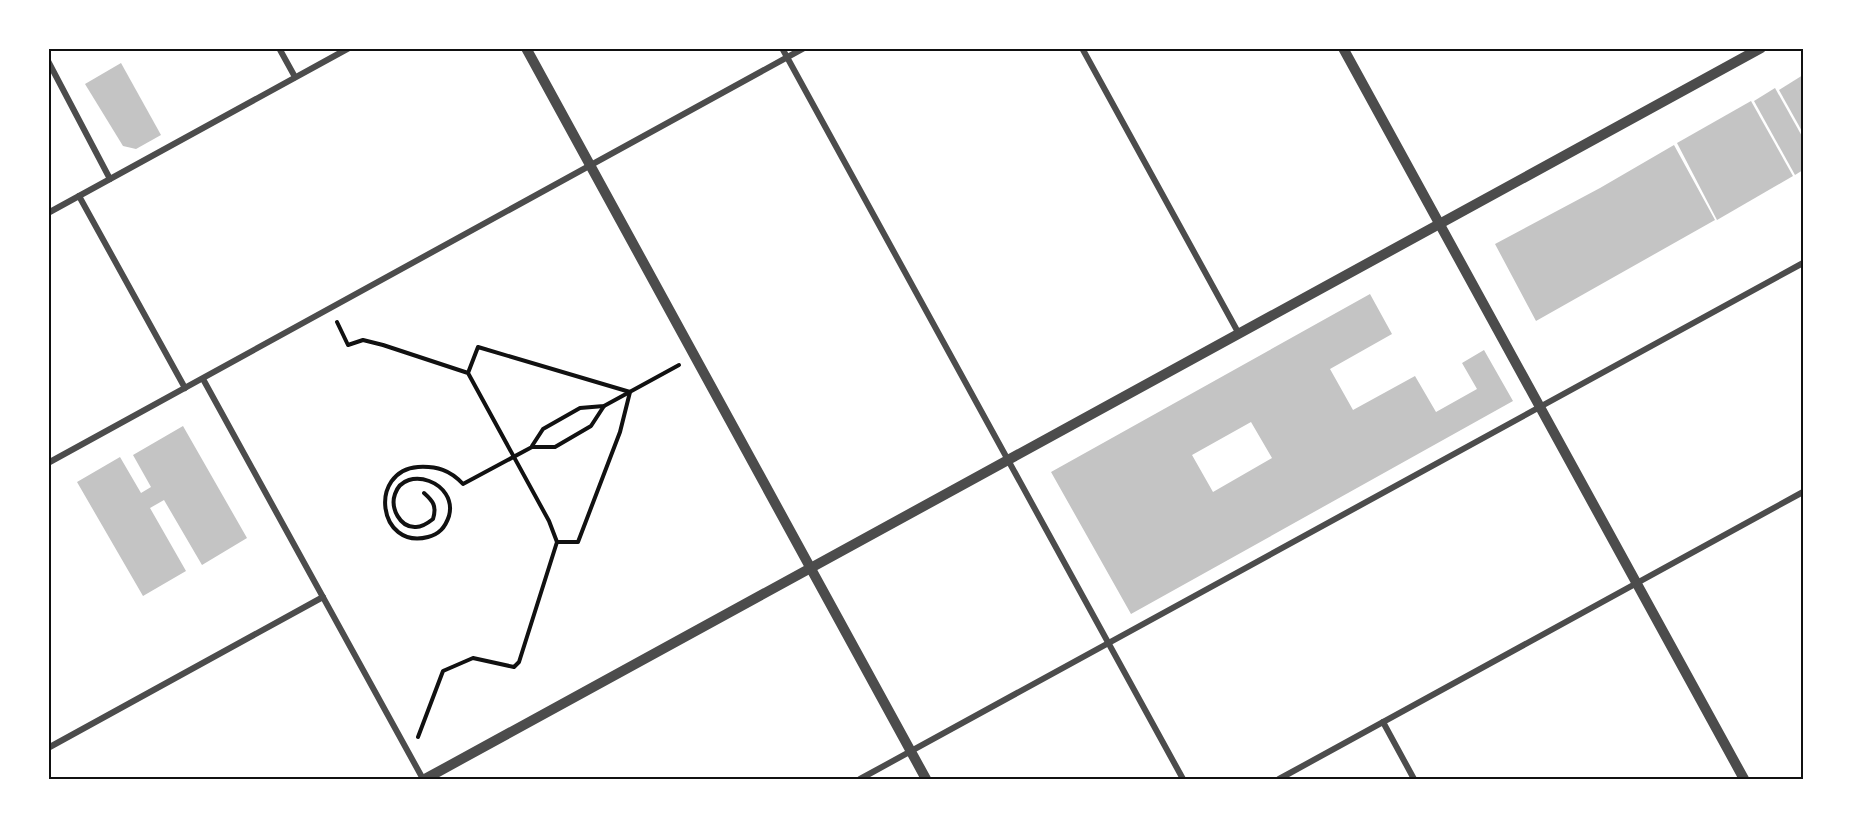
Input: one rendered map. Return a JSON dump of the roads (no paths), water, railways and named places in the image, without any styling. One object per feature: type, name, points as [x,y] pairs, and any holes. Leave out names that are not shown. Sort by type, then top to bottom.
[{"type":"street","points":[[279,48],[295,77]]},
{"type":"street","points":[[48,213],[349,48]]},
{"type":"street","points":[[526,48],[926,779]]},
{"type":"street","points":[[782,48],[1183,779]]},
{"type":"street","points":[[48,463],[804,48]]},
{"type":"street","points":[[1082,48],[1239,334]]},
{"type":"street","points":[[1343,48],[1744,779]]},
{"type":"street","points":[[203,379],[424,779],[437,776],[811,568],[1761,48]]},
{"type":"street","points":[[48,61],[110,179]]},
{"type":"street","points":[[79,196],[185,388]]},
{"type":"street","points":[[860,779],[1803,263]]},
{"type":"street","points":[[1279,779],[1803,492]]},
{"type":"street","points":[[48,748],[322,597]]},
{"type":"street","points":[[1383,722],[1414,779]]}]
